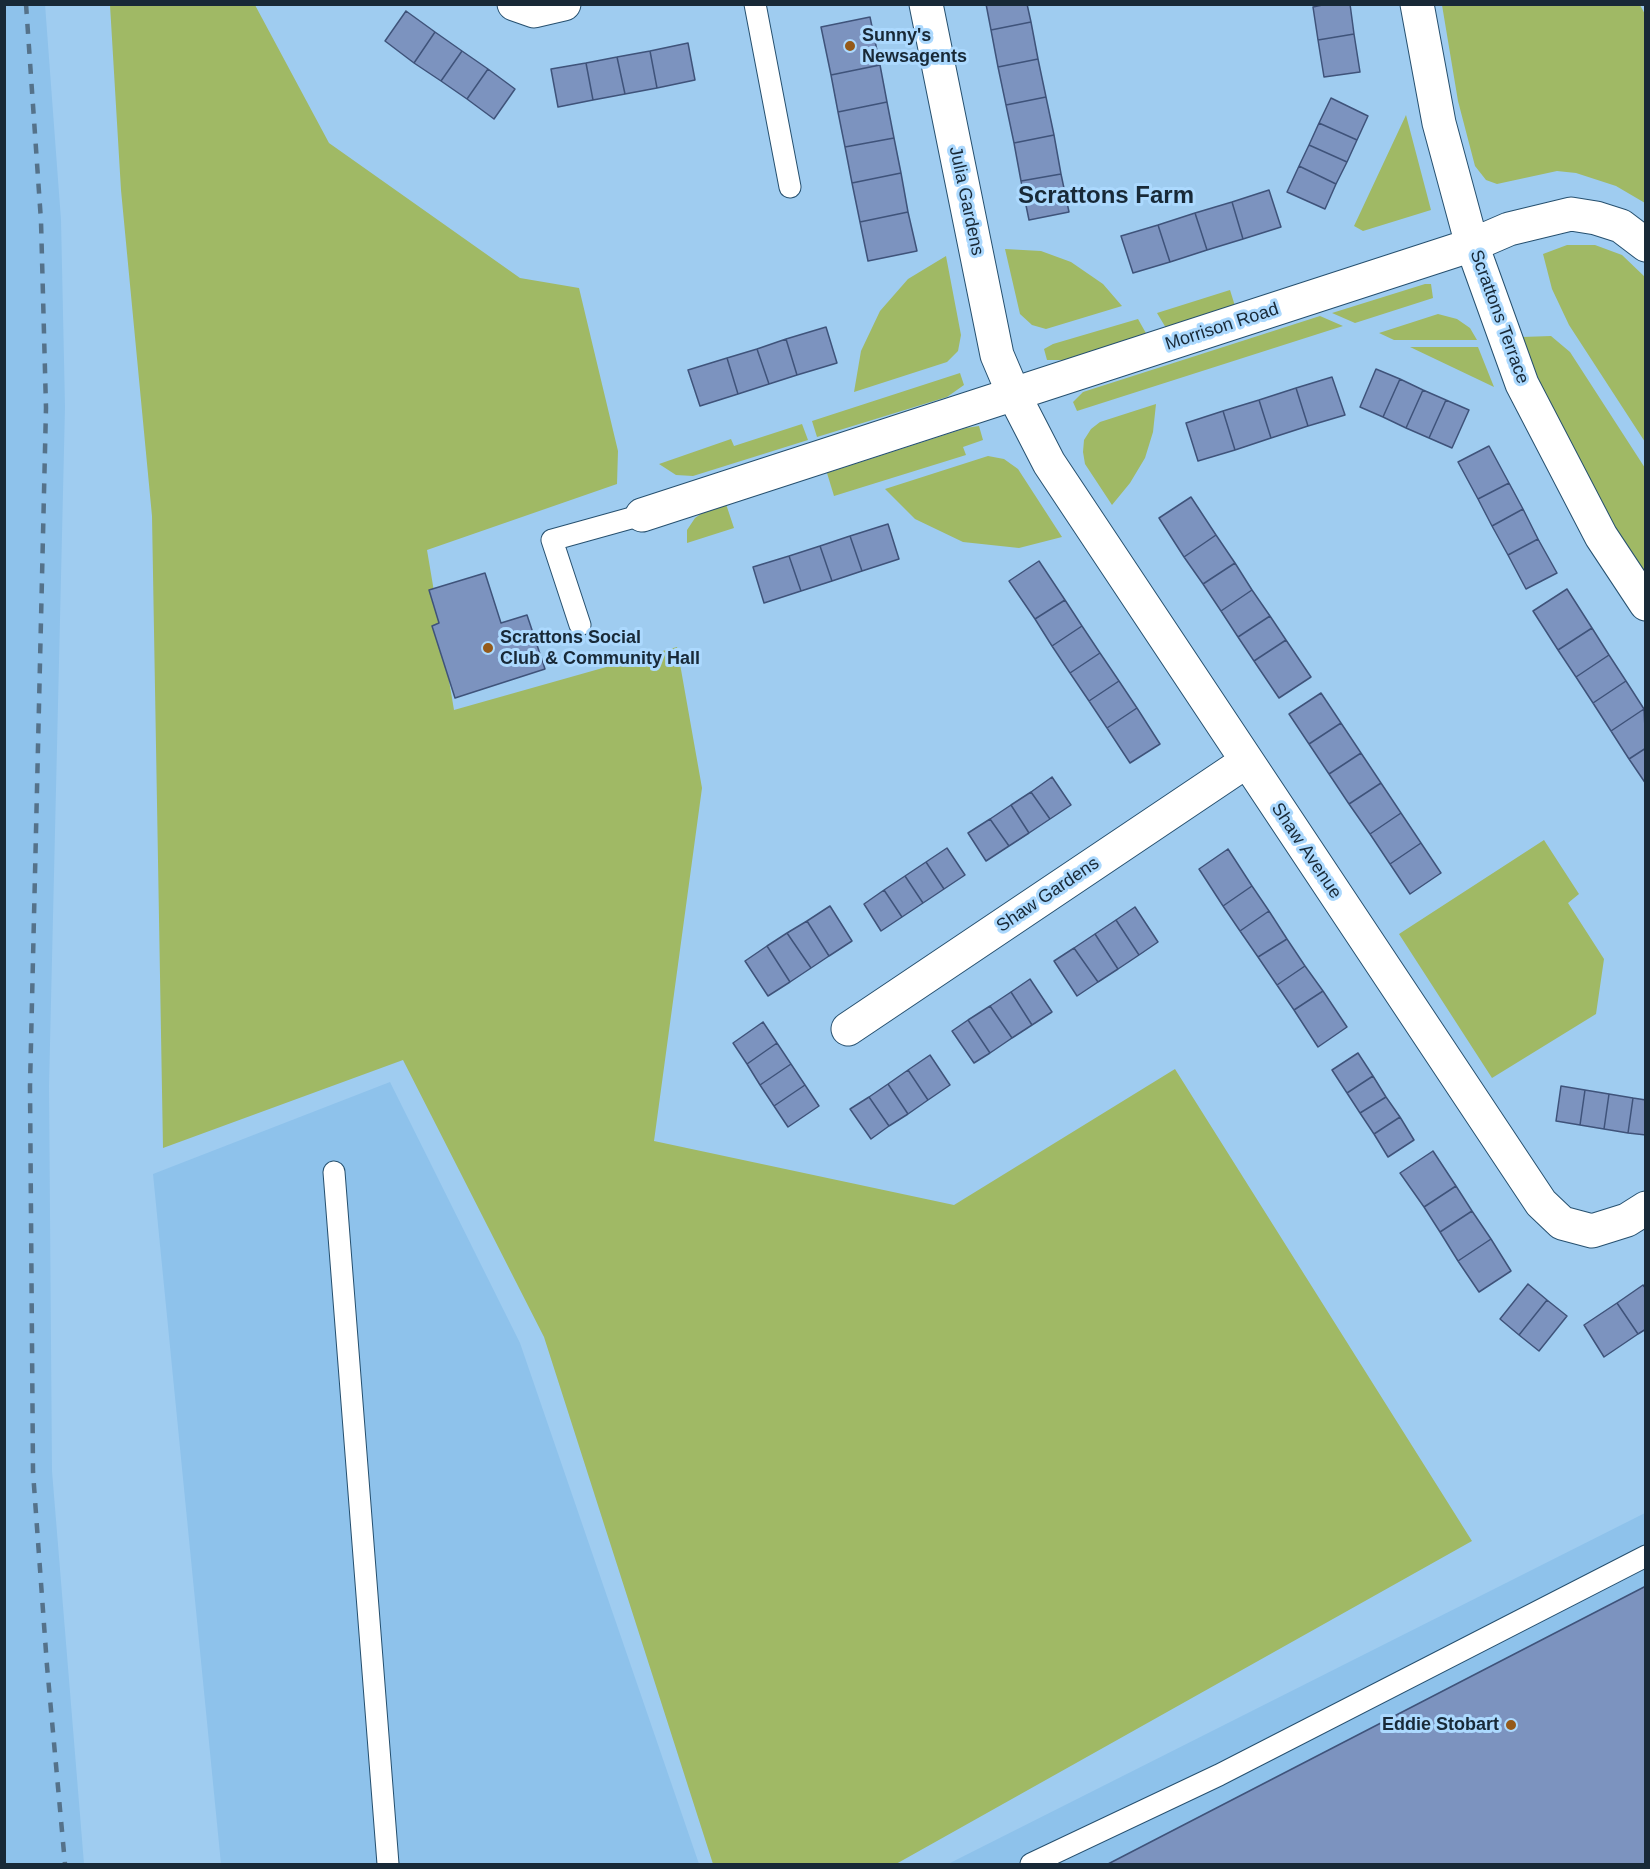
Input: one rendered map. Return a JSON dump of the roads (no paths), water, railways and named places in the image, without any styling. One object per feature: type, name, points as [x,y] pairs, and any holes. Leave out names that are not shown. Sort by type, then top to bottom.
[{"type":"street","points":[[513,4],[534,11],[564,4]]},
{"type":"street","name":"Julia Gardens","points":[[926,4],[997,355],[1014,395]]},
{"type":"street","name":"Scrattons Terrace","points":[[1417,4],[1438,123],[1472,245],[1522,384],[1601,536],[1646,604]]},
{"type":"street","name":"Morrison Road","points":[[642,515],[1472,245],[1509,229],[1571,214],[1596,218],[1621,226],[1646,245]]},
{"type":"street","name":"Shaw Avenue","points":[[1014,395],[1049,463],[1541,1203],[1562,1223],[1592,1231],[1627,1220],[1646,1208]]},
{"type":"street","name":"Shaw Gardens","points":[[848,1029],[1247,761]]},
{"type":"lane","points":[[755,4],[790,188]]},
{"type":"lane","points":[[580,625],[552,540],[642,515]]},
{"type":"lane","points":[[334,1172],[388,1864]]},
{"type":"lane","points":[[1031,1864],[1219,1775],[1646,1556]]},
{"type":"railway","points":[[26,4],[41,221],[46,408],[30,1086],[33,1472],[47,1666],[65,1864]]},
{"type":"place","name":"Sunny's Newsagents","points":[[850,46]]},
{"type":"place","name":"Scrattons Social Club & Community Hall","points":[[488,648]]},
{"type":"place","name":"Eddie Stobart","points":[[1511,1725]]},
{"type":"district","name":"Scrattons Farm","points":[[1106,196]]}]
